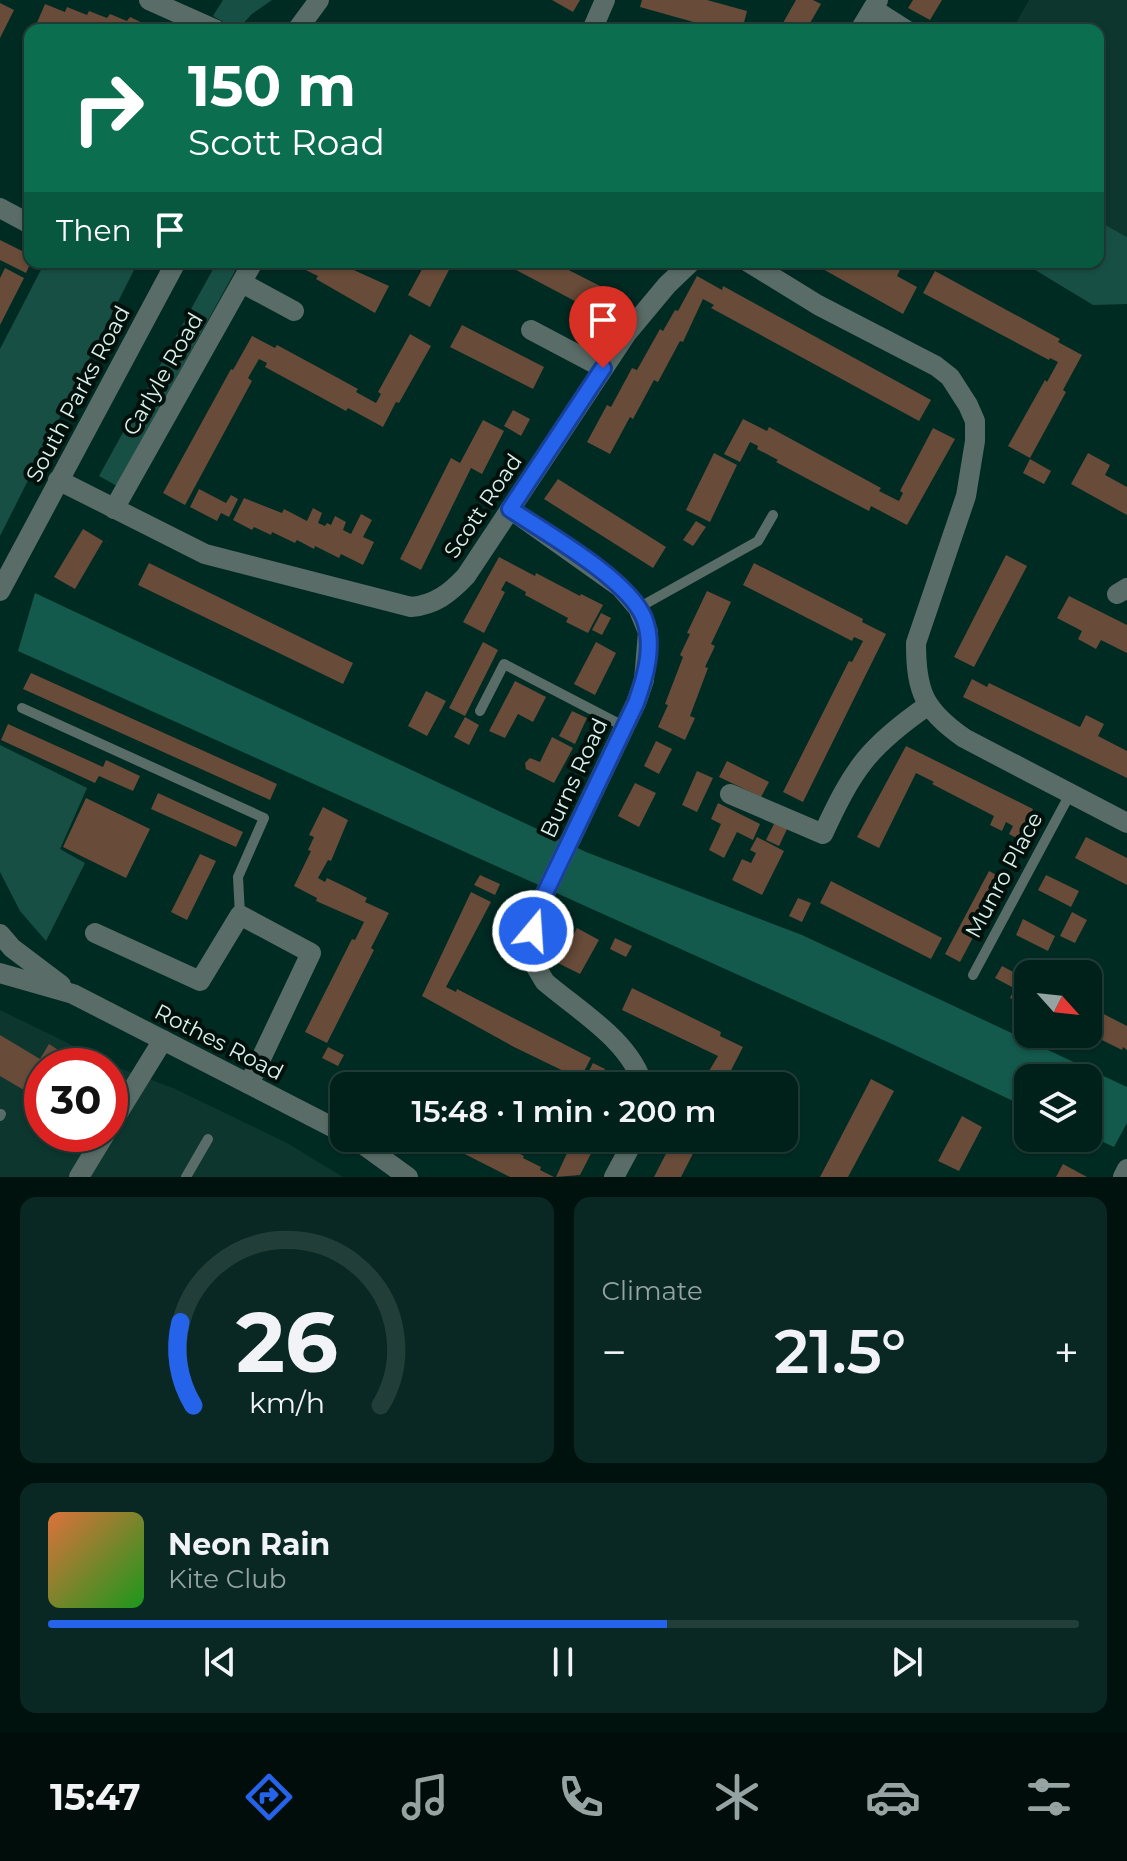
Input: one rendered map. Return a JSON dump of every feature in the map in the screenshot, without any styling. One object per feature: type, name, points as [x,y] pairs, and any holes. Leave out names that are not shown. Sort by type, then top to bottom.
[{"type":"street","points":[[149,0],[203,24]]},
{"type":"street","points":[[301,24],[319,0]]},
{"type":"street","points":[[595,24],[605,0]]},
{"type":"street","points":[[864,24],[876,4],[899,24]]},
{"type":"street","points":[[0,208],[24,221]]},
{"type":"street","name":"South Parks Road","points":[[0,591],[173,268]]},
{"type":"street","name":"Carlyle Road","points":[[114,509],[250,268]]},
{"type":"street","name":"Scott Road","points":[[58,480],[205,554],[411,607],[426,606],[441,599],[466,576],[627,333],[685,268]]},
{"type":"street","points":[[758,268],[818,305],[936,366],[950,377],[975,421],[966,496],[916,643],[916,664],[927,706],[943,724],[964,738],[1127,823]]},
{"type":"street","points":[[242,283],[294,311]]},
{"type":"street","points":[[531,330],[603,368]]},
{"type":"street","name":"Burns Road","points":[[510,509],[607,576],[638,608],[648,632],[644,680],[625,727],[536,912],[532,950],[536,967],[545,982],[626,1050],[639,1072]]},
{"type":"street","points":[[730,794],[823,834],[844,788],[862,760],[881,740],[927,706]]},
{"type":"street","points":[[95,933],[200,981],[240,915],[311,953],[249,1084]]},
{"type":"street","name":"Rothes Road","points":[[0,934],[12,948],[73,994],[330,1126]]},
{"type":"street","name":"Rothes Road","points":[[0,973],[73,994]]},
{"type":"street","points":[[128,1097],[163,1040]]},
{"type":"street","points":[[79,1177],[94,1152]]},
{"type":"street","points":[[373,1152],[408,1177]]},
{"type":"street","points":[[614,1177],[627,1152]]},
{"type":"street","points":[[1123,1177],[1127,1169]]},
{"type":"lane","points":[[638,608],[758,541],[773,515]]},
{"type":"lane","points":[[480,711],[504,664],[625,727]]},
{"type":"lane","points":[[22,708],[264,818],[238,877],[240,915]]},
{"type":"lane","name":"Munro Place","points":[[973,975],[1070,794]]},
{"type":"lane","points":[[186,1177],[208,1139]]},
{"type":"shaded area","points":[[1029,0],[1127,0],[1127,237],[1104,224],[1104,24],[1015,24]]},
{"type":"shaded area","points":[[0,1010],[78,1048],[24,1048],[24,1152],[128,1152],[128,1071],[173,1088],[287,1143],[343,1177],[0,1177]]},
{"type":"green space","points":[[223,0],[272,0],[243,24],[227,24],[213,16]]},
{"type":"green space","points":[[1104,224],[1127,237],[1127,304],[1093,305],[1032,268],[1104,268]]},
{"type":"green space","points":[[42,268],[135,268],[0,536],[0,349]]},
{"type":"green space","points":[[214,268],[237,268],[117,486],[99,476]]},
{"type":"green space","points":[[35,593],[586,852],[802,935],[1014,1034],[1014,1048],[1044,1048],[1078,1064],[1014,1064],[1014,1101],[18,651]]},
{"type":"green space","points":[[0,745],[87,788],[60,849],[85,863],[46,941],[20,911],[0,872]]},
{"type":"green space","points":[[1102,1075],[1127,1087],[1127,1123],[1114,1147],[1102,1141]]},
{"type":"building","points":[[552,0],[580,0],[573,12]]},
{"type":"building","points":[[642,0],[707,0],[747,11],[744,24],[701,24],[640,7]]},
{"type":"building","points":[[796,0],[813,0],[821,4],[809,24],[782,24]]},
{"type":"building","points":[[913,0],[942,0],[930,20],[908,8]]},
{"type":"building","points":[[0,3],[14,10],[0,38]]},
{"type":"building","points":[[45,4],[65,12],[67,7],[87,15],[89,11],[107,18],[110,14],[127,21],[130,17],[145,24],[36,24]]},
{"type":"building","points":[[0,240],[24,252],[24,268],[28,268],[26,273],[0,260]]},
{"type":"building","points":[[5,268],[24,278],[0,325],[0,278]]},
{"type":"building","points":[[301,268],[349,268],[389,286],[375,313],[316,279],[318,276]]},
{"type":"building","points":[[423,268],[450,268],[430,307],[408,295]]},
{"type":"building","points":[[512,268],[565,268],[602,287],[590,309]]},
{"type":"building","points":[[821,268],[901,268],[897,276],[917,287],[903,314]]},
{"type":"building","points":[[935,271],[1060,339],[1058,342],[1082,355],[1030,458],[1008,446],[1058,362],[923,293]]},
{"type":"building","points":[[697,276],[722,290],[723,286],[931,400],[919,421],[711,308],[714,305],[703,299],[683,342],[680,341],[658,382],[654,380],[610,454],[587,442],[607,405],[611,407],[632,368],[637,370],[660,329],[663,331],[675,310],[678,311]]},
{"type":"building","points":[[462,325],[544,367],[533,389],[450,347]]},
{"type":"building","points":[[410,334],[431,346],[383,427],[348,408],[346,411],[265,367],[267,363],[259,359],[248,378],[252,381],[185,505],[163,493],[252,336],[275,348],[277,345],[358,389],[356,392],[376,403],[381,394],[378,392]]},
{"type":"building","points":[[513,410],[530,419],[521,436],[504,426]]},
{"type":"building","points":[[743,419],[767,431],[769,427],[899,501],[903,493],[900,491],[933,428],[955,439],[907,525],[871,506],[869,511],[819,485],[776,462],[778,460],[750,442],[740,462],[724,454]]},
{"type":"building","points":[[483,420],[504,431],[482,474],[471,468],[421,570],[400,559],[451,458],[460,463]]},
{"type":"building","points":[[714,453],[737,465],[710,522],[686,510]]},
{"type":"building","points":[[1088,453],[1110,465],[1105,475],[1127,487],[1127,515],[1071,484]]},
{"type":"building","points":[[1030,459],[1051,471],[1044,484],[1023,473]]},
{"type":"building","points":[[558,479],[666,547],[653,568],[544,499]]},
{"type":"building","points":[[199,489],[226,503],[231,495],[238,499],[229,517],[221,513],[217,521],[190,507]]},
{"type":"building","points":[[244,498],[282,513],[284,509],[307,521],[313,508],[322,513],[318,523],[331,525],[335,516],[346,522],[343,530],[351,534],[361,514],[372,520],[363,537],[374,542],[363,565],[341,554],[339,558],[315,546],[314,549],[297,540],[295,543],[272,532],[271,535],[254,527],[252,530],[233,520]]},
{"type":"building","points":[[696,521],[706,527],[693,546],[683,540]]},
{"type":"building","points":[[83,529],[103,541],[75,589],[54,577]]},
{"type":"building","points":[[1006,555],[1027,566],[974,667],[954,657]]},
{"type":"building","points":[[499,557],[603,605],[588,633],[566,622],[568,618],[506,581],[501,590],[505,592],[484,633],[463,622]]},
{"type":"building","points":[[149,563],[353,663],[343,684],[138,585]]},
{"type":"building","points":[[754,563],[886,634],[803,802],[783,792],[849,661],[852,662],[863,641],[854,637],[852,641],[743,585]]},
{"type":"building","points":[[707,591],[731,602],[711,644],[715,646],[705,667],[708,668],[690,716],[695,718],[685,740],[658,727],[683,657],[680,655],[690,634],[687,633]]},
{"type":"building","points":[[1069,596],[1127,625],[1127,653],[1101,640],[1096,649],[1078,639],[1082,631],[1057,618]]},
{"type":"building","points":[[601,613],[611,618],[602,635],[592,630]]},
{"type":"building","points":[[483,642],[498,650],[465,716],[449,708]]},
{"type":"building","points":[[596,642],[616,653],[595,695],[574,684]]},
{"type":"building","points":[[31,673],[277,784],[270,800],[23,689]]},
{"type":"building","points":[[972,679],[987,687],[989,683],[1080,727],[1086,715],[1104,724],[1098,736],[1127,751],[1127,778],[963,697]]},
{"type":"building","points":[[515,681],[546,697],[533,722],[518,714],[505,738],[489,731]]},
{"type":"building","points":[[426,691],[446,701],[427,736],[408,726]]},
{"type":"building","points":[[572,711],[587,718],[575,744],[559,736]]},
{"type":"building","points":[[465,717],[479,725],[469,745],[454,737]]},
{"type":"building","points":[[8,724],[103,767],[106,760],[140,776],[133,791],[99,776],[95,783],[1,740]]},
{"type":"building","points":[[552,737],[573,748],[554,783],[526,769],[525,763],[530,758],[540,762]]},
{"type":"building","points":[[656,741],[672,749],[659,774],[644,766]]},
{"type":"building","points":[[906,746],[1033,809],[1023,829],[1028,825],[1037,830],[1027,848],[1009,834],[1013,826],[1006,822],[1002,831],[990,825],[994,816],[916,773],[879,848],[857,837]]},
{"type":"building","points":[[727,761],[769,782],[761,797],[719,777]]},
{"type":"building","points":[[697,771],[713,778],[697,812],[682,805]]},
{"type":"building","points":[[635,783],[656,793],[639,827],[618,816]]},
{"type":"building","points":[[158,793],[243,832],[236,847],[151,809]]},
{"type":"building","points":[[86,798],[150,829],[126,878],[63,847]]},
{"type":"building","points":[[718,803],[760,824],[753,840],[737,832],[724,858],[709,850],[721,824],[711,819]]},
{"type":"building","points":[[323,807],[348,820],[331,861],[328,860],[318,878],[325,882],[327,878],[348,888],[367,898],[365,902],[389,913],[327,1043],[305,1032],[352,939],[355,940],[364,922],[316,901],[317,898],[294,886],[311,851],[308,850],[314,837],[309,835]]},
{"type":"building","points":[[776,820],[788,827],[779,846],[766,840]]},
{"type":"building","points":[[757,837],[784,851],[762,895],[732,880],[742,859],[751,863],[756,853],[750,850]]},
{"type":"building","points":[[1086,837],[1127,858],[1127,885],[1075,858]]},
{"type":"building","points":[[200,854],[216,861],[187,920],[171,912]]},
{"type":"building","points":[[989,871],[1004,879],[960,962],[945,954]]},
{"type":"building","points":[[480,875],[500,884],[495,895],[474,885]]},
{"type":"building","points":[[1046,875],[1079,891],[1071,907],[1038,890]]},
{"type":"building","points":[[831,881],[942,938],[931,959],[820,903]]},
{"type":"building","points":[[471,892],[491,902],[446,987],[456,992],[457,989],[591,1058],[584,1072],[566,1072],[422,996]]},
{"type":"building","points":[[798,898],[811,903],[802,922],[789,916]]},
{"type":"building","points":[[1072,912],[1087,920],[1075,943],[1060,936]]},
{"type":"building","points":[[1023,919],[1055,936],[1048,951],[1016,935]]},
{"type":"building","points":[[577,928],[599,940],[580,974],[558,963]]},
{"type":"building","points":[[615,938],[632,946],[626,957],[610,949]]},
{"type":"building","points":[[1002,966],[1014,972],[1012,987],[995,978]]},
{"type":"building","points":[[632,988],[721,1032],[720,1036],[743,1047],[730,1072],[708,1072],[718,1056],[622,1010]]},
{"type":"building","points":[[1102,1013],[1127,1026],[1127,1050],[1123,1047],[1122,1050],[1102,1040]]},
{"type":"building","points":[[0,1035],[24,1049],[24,1090],[0,1076]]},
{"type":"building","points":[[328,1047],[344,1055],[338,1066],[322,1058]]},
{"type":"building","points":[[593,1063],[605,1069],[603,1072],[588,1072]]},
{"type":"building","points":[[871,1079],[894,1091],[848,1177],[820,1177]]},
{"type":"building","points":[[962,1116],[982,1127],[959,1171],[938,1161]]},
{"type":"building","points":[[461,1152],[516,1152],[554,1177],[510,1177]]},
{"type":"building","points":[[568,1152],[592,1152],[580,1175],[556,1177]]},
{"type":"building","points":[[667,1152],[694,1152],[681,1177],[654,1177]]},
{"type":"building","points":[[1063,1164],[1087,1177],[1056,1177]]},
{"type":"route","points":[[533,931],[536,912],[636,703],[647,664],[648,632],[645,619],[632,599],[607,576],[510,509],[603,368]]}]
